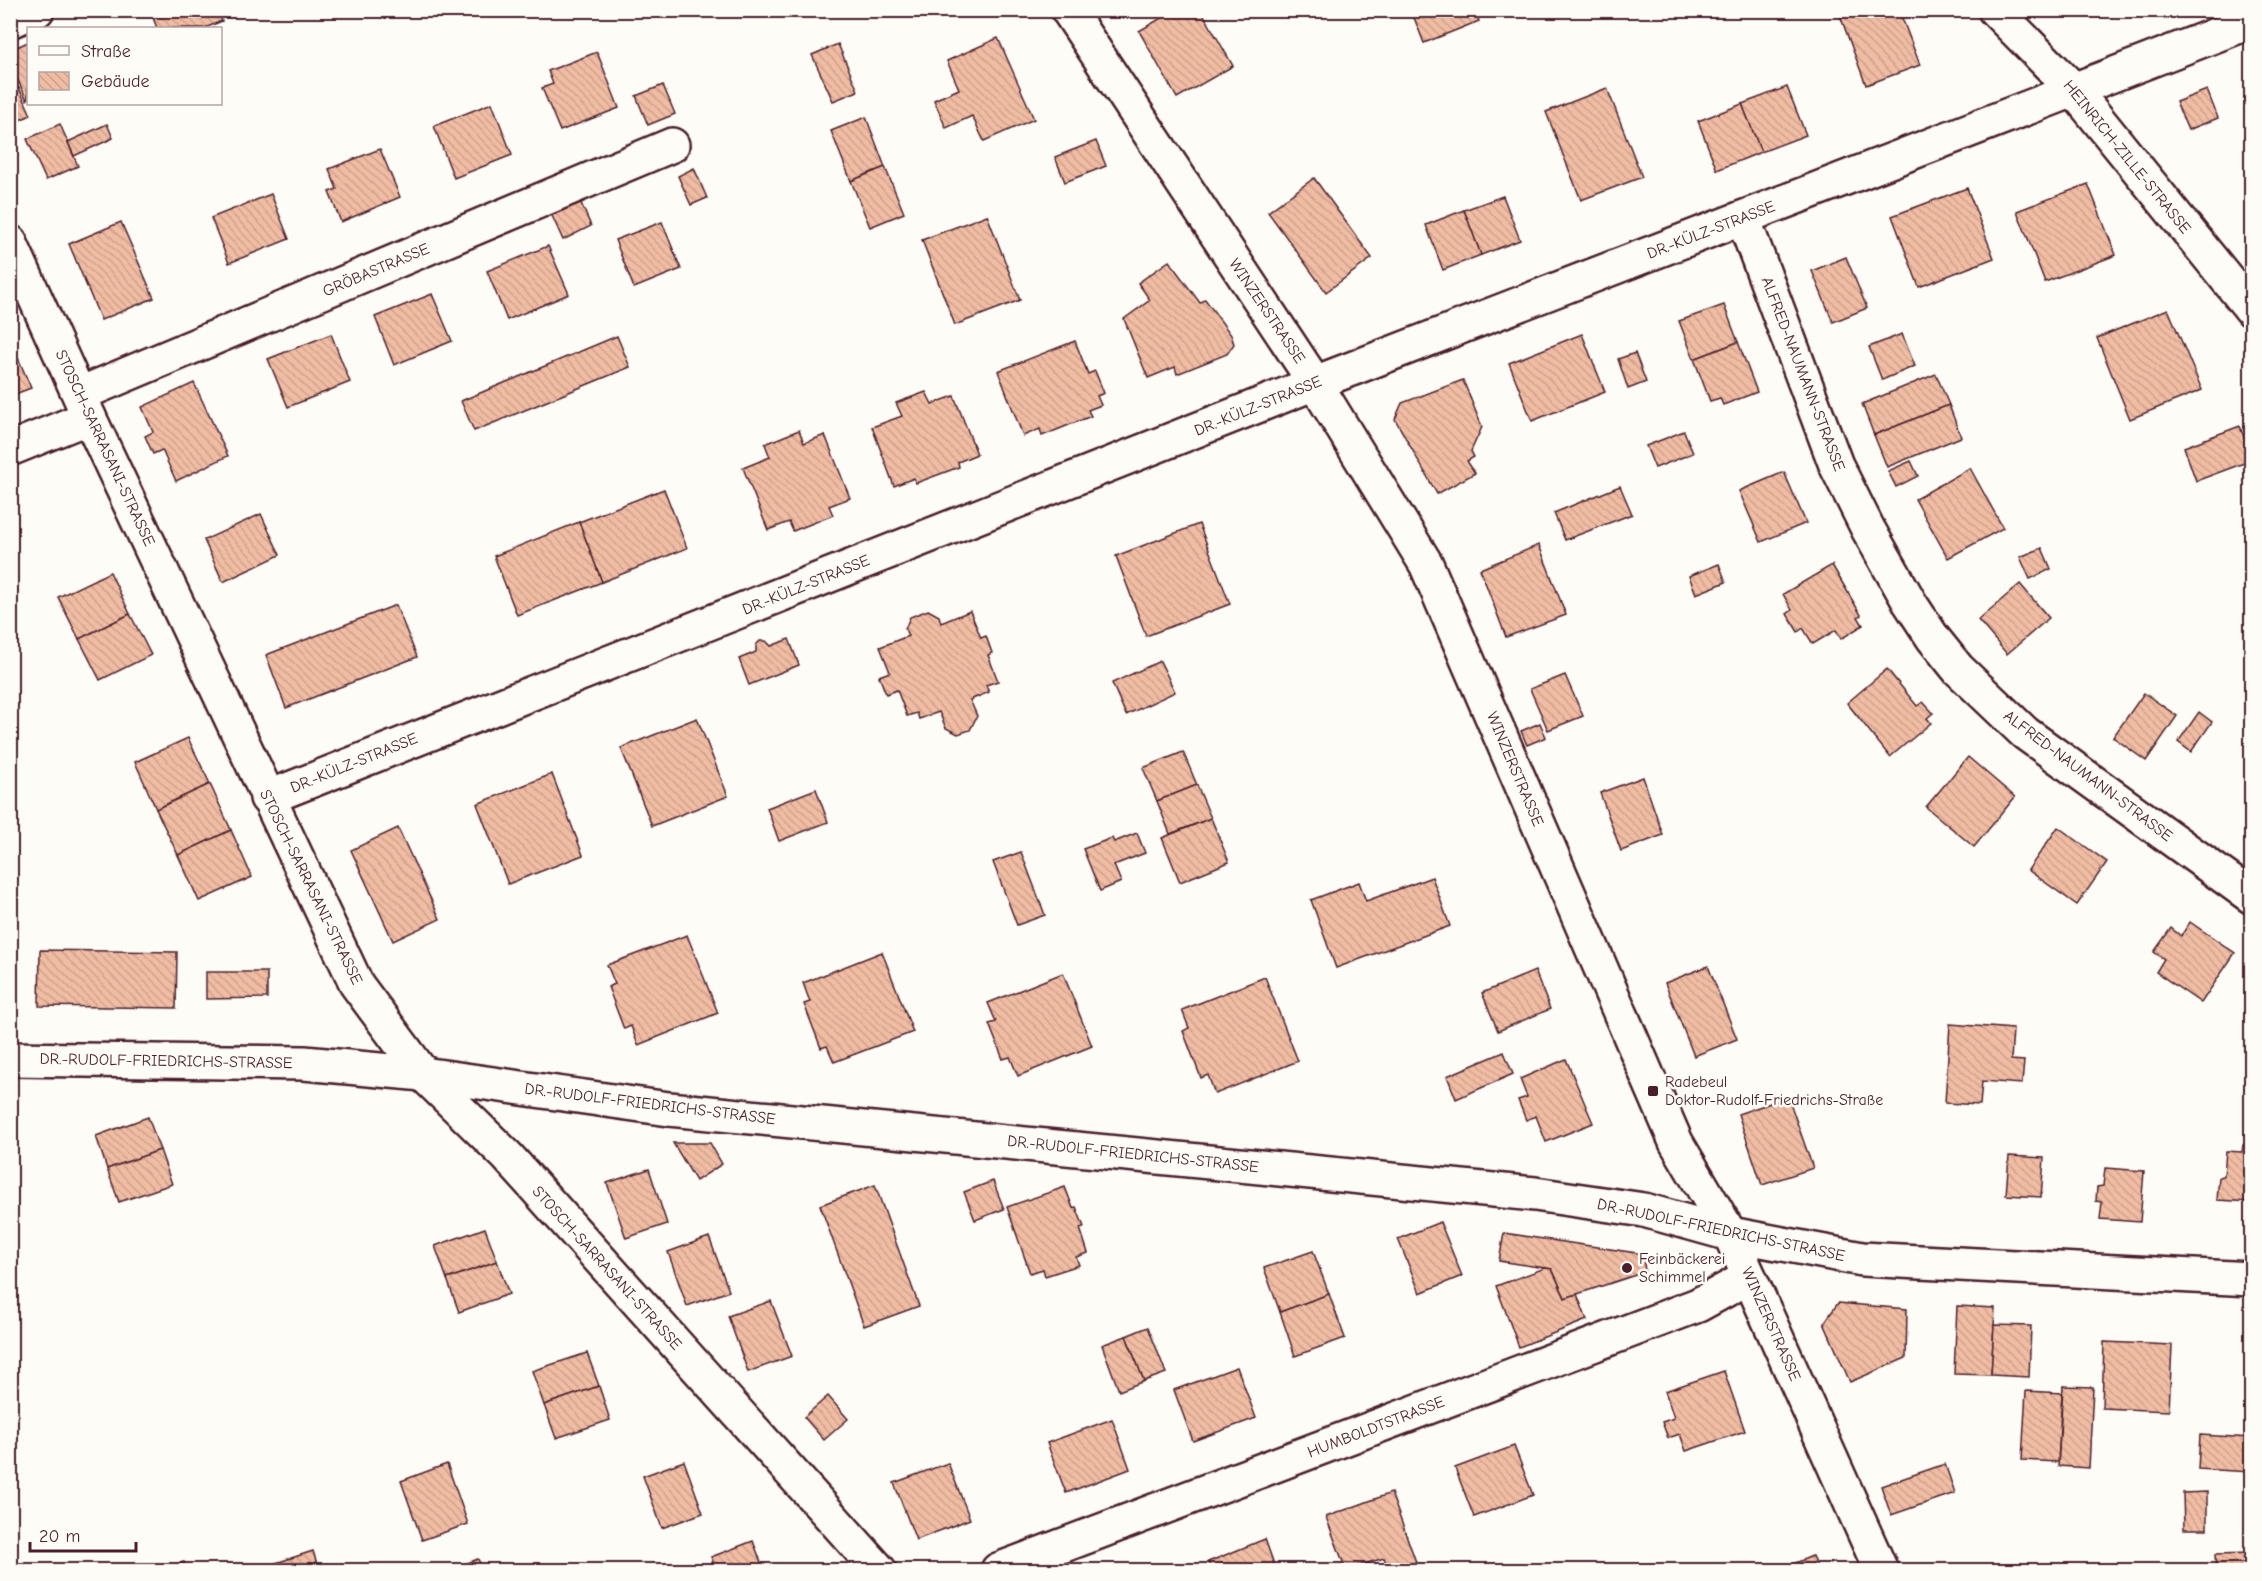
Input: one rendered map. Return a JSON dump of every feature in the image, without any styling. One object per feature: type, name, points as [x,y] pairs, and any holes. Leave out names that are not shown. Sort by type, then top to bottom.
[{"type":"street","points":[[10,21],[37,10]]},
{"type":"street","name":"WINZERSTRASSE","points":[[1068,10],[1315,383],[1426,564],[1676,1142],[1730,1234],[1881,1570]]},
{"type":"street","name":"HEINRICH-ZILLE-STRASSE","points":[[1995,10],[2074,90],[2252,310]]},
{"type":"street","name":"DR.-KÜLZ-STRASSE","points":[[267,798],[1315,383],[2252,21]]},
{"type":"street","name":"GRÖBASTRASSE","points":[[10,449],[84,406],[672,145]]},
{"type":"street","name":"ALFRED-NAUMANN-STRASSE","points":[[1743,218],[1836,465],[1878,548],[1933,638],[1958,669],[2025,733],[2252,897]]},
{"type":"street","name":"STOSCH-SARRASANI-STRASSE","points":[[10,242],[267,798],[357,985],[423,1074],[507,1156],[879,1570]]},
{"type":"street","name":"DR.-RUDOLF-FRIEDRICHS-STRASSE","points":[[10,1059],[304,1063],[423,1074],[669,1109],[1535,1194],[1644,1210],[1730,1234],[1862,1259],[2252,1279]]},
{"type":"street","name":"HUMBOLDTSTRASSE","points":[[998,1570],[1698,1305],[1749,1277]]},
{"type":"building","points":[[150,10],[218,10],[222,21],[207,27],[157,27]]},
{"type":"building","points":[[1175,10],[1201,10],[1233,66],[1177,98],[1139,31]]},
{"type":"building","points":[[1411,10],[1475,10],[1479,21],[1424,43]]},
{"type":"building","points":[[1838,10],[1899,10],[1920,65],[1866,85]]},
{"type":"building","points":[[998,38],[1034,119],[984,141],[972,116],[946,128],[934,100],[959,89],[947,61]]},
{"type":"building","points":[[27,42],[27,100],[10,63],[10,50]]},
{"type":"building","points":[[838,44],[858,91],[833,101],[812,55]]},
{"type":"building","points":[[597,52],[619,108],[560,131],[542,88],[553,84],[548,71]]},
{"type":"building","points":[[663,85],[675,114],[648,125],[636,96]]},
{"type":"building","points":[[1787,87],[1806,135],[1761,152],[1742,104]]},
{"type":"building","points":[[19,88],[31,115],[10,124],[10,91]]},
{"type":"building","points":[[1607,88],[1642,177],[1581,200],[1546,112]]},
{"type":"building","points":[[2207,90],[2218,118],[2188,130],[2176,102]]},
{"type":"building","points":[[492,103],[512,155],[454,178],[434,126]]},
{"type":"building","points":[[1742,104],[1761,152],[1717,170],[1698,121]]},
{"type":"building","points":[[866,117],[885,167],[851,181],[831,131]]},
{"type":"building","points":[[60,124],[78,166],[46,180],[27,139]]},
{"type":"building","points":[[107,124],[113,138],[74,156],[68,142]]},
{"type":"building","points":[[1096,141],[1106,166],[1065,182],[1055,157]]},
{"type":"building","points":[[380,149],[400,197],[341,222],[329,192],[337,189],[329,169]]},
{"type":"building","points":[[885,167],[904,213],[870,227],[851,181]]},
{"type":"building","points":[[694,168],[707,198],[691,205],[678,176]]},
{"type":"building","points":[[1314,178],[1372,258],[1326,292],[1268,212]]},
{"type":"building","points":[[2088,184],[2116,255],[2045,282],[2017,211]]},
{"type":"building","points":[[1967,188],[1994,258],[1919,287],[1892,216]]},
{"type":"building","points":[[271,194],[289,239],[229,263],[211,218]]},
{"type":"building","points":[[577,194],[591,226],[563,240],[548,207]]},
{"type":"building","points":[[1503,196],[1520,240],[1481,255],[1464,210]]},
{"type":"building","points":[[1464,210],[1481,255],[1443,270],[1426,225]]},
{"type":"building","points":[[987,215],[1020,300],[955,325],[922,240]]},
{"type":"building","points":[[121,222],[154,298],[101,320],[69,244]]},
{"type":"building","points":[[662,222],[681,269],[634,288],[615,240]]},
{"type":"building","points":[[548,246],[569,294],[507,320],[487,271]]},
{"type":"building","points":[[1846,257],[1867,308],[1833,322],[1812,271]]},
{"type":"building","points":[[1169,261],[1200,303],[1205,299],[1231,335],[1234,344],[1227,354],[1177,374],[1175,367],[1148,378],[1124,319],[1150,300],[1138,283]]},
{"type":"building","points":[[432,294],[452,341],[394,365],[375,317]]},
{"type":"building","points":[[1724,305],[1738,342],[1694,359],[1679,321]]},
{"type":"building","points":[[2168,309],[2202,390],[2130,419],[2097,338]]},
{"type":"building","points":[[331,334],[350,382],[288,407],[268,359]]},
{"type":"building","points":[[1582,334],[1605,392],[1532,421],[1509,363]]},
{"type":"building","points":[[1902,334],[1915,366],[1882,380],[1869,347]]},
{"type":"building","points":[[617,336],[630,367],[474,431],[461,401]]},
{"type":"building","points":[[10,339],[31,388],[10,396]]},
{"type":"building","points":[[1075,341],[1088,374],[1095,371],[1104,393],[1097,396],[1101,405],[1088,410],[1091,416],[1042,436],[1040,429],[1023,436],[998,371]]},
{"type":"building","points":[[1738,342],[1757,392],[1723,405],[1720,398],[1710,401],[1694,359]]},
{"type":"building","points":[[1635,353],[1646,382],[1628,389],[1618,359]]},
{"type":"building","points":[[1936,374],[1949,405],[1874,435],[1862,404]]},
{"type":"building","points":[[1463,380],[1482,427],[1471,451],[1474,457],[1467,461],[1475,473],[1437,494],[1395,419],[1402,403]]},
{"type":"building","points":[[194,383],[228,456],[176,481],[162,450],[153,454],[145,436],[153,432],[142,407]]},
{"type":"building","points":[[926,392],[932,404],[954,396],[977,454],[958,462],[959,467],[916,483],[914,478],[894,486],[872,427],[902,416],[896,403]]},
{"type":"building","points":[[1949,405],[1961,437],[1887,467],[1874,435]]},
{"type":"building","points":[[2240,426],[2252,460],[2196,481],[2184,447]]},
{"type":"building","points":[[799,430],[804,443],[825,435],[850,498],[829,506],[833,515],[793,531],[789,522],[768,530],[743,468],[770,457],[765,444]]},
{"type":"building","points":[[1684,431],[1693,453],[1655,468],[1646,446]]},
{"type":"building","points":[[1911,461],[1918,476],[1896,487],[1888,471]]},
{"type":"building","points":[[1970,468],[2003,528],[1948,558],[1915,499]]},
{"type":"building","points":[[1784,472],[1806,523],[1761,542],[1739,491]]},
{"type":"building","points":[[1620,486],[1632,514],[1565,540],[1554,513]]},
{"type":"building","points":[[664,489],[687,548],[602,582],[579,522]]},
{"type":"building","points":[[261,514],[280,555],[223,582],[204,540]]},
{"type":"building","points":[[579,522],[602,582],[517,615],[494,556]]},
{"type":"building","points":[[1199,524],[1230,604],[1146,636],[1116,556]]},
{"type":"building","points":[[1539,545],[1566,615],[1506,637],[1480,569]]},
{"type":"building","points":[[2042,548],[2051,569],[2030,579],[2020,557]]},
{"type":"building","points":[[1719,564],[1726,582],[1696,594],[1689,576]]},
{"type":"building","points":[[1832,565],[1861,615],[1858,617],[1863,625],[1841,639],[1836,630],[1813,644],[1803,628],[1798,632],[1787,614],[1792,610],[1783,594]]},
{"type":"building","points":[[110,572],[130,614],[79,639],[58,597]]},
{"type":"building","points":[[2020,584],[2049,618],[2007,654],[1978,620]]},
{"type":"building","points":[[396,605],[417,657],[286,708],[266,655]]},
{"type":"building","points":[[928,610],[939,616],[941,623],[970,611],[981,638],[986,636],[992,653],[988,655],[998,681],[986,685],[989,692],[970,700],[977,716],[970,730],[958,734],[946,728],[939,712],[919,719],[917,713],[907,716],[897,690],[886,694],[879,676],[890,672],[880,647],[908,636],[905,629],[910,617]]},
{"type":"building","points":[[130,614],[151,655],[100,680],[79,639]]},
{"type":"building","points":[[789,639],[799,665],[749,685],[739,659],[756,652],[756,645],[760,641],[766,641],[771,646]]},
{"type":"building","points":[[1160,661],[1175,692],[1126,715],[1112,683]]},
{"type":"building","points":[[1887,669],[1917,706],[1923,702],[1933,713],[1927,718],[1931,723],[1890,757],[1847,703]]},
{"type":"building","points":[[1565,675],[1583,716],[1548,730],[1530,689]]},
{"type":"building","points":[[2144,693],[2177,716],[2146,761],[2113,737]]},
{"type":"building","points":[[2199,712],[2212,722],[2191,752],[2178,742]]},
{"type":"building","points":[[697,718],[728,796],[652,826],[621,748]]},
{"type":"building","points":[[1540,723],[1546,737],[1527,745],[1521,731]]},
{"type":"building","points":[[188,738],[210,784],[156,809],[135,762]]},
{"type":"building","points":[[1183,752],[1197,785],[1157,801],[1143,768]]},
{"type":"building","points":[[1968,757],[2015,797],[1974,847],[1926,807]]},
{"type":"building","points":[[552,774],[583,855],[508,884],[477,804]]},
{"type":"building","points":[[1643,777],[1663,835],[1621,851],[1600,793]]},
{"type":"building","points":[[210,784],[231,830],[178,855],[156,809]]},
{"type":"building","points":[[1197,785],[1211,818],[1170,834],[1157,801]]},
{"type":"building","points":[[816,789],[828,822],[779,841],[767,808]]},
{"type":"building","points":[[1211,818],[1229,862],[1180,882],[1162,838]]},
{"type":"building","points":[[2058,827],[2107,862],[2077,905],[2028,870]]},
{"type":"building","points":[[398,828],[440,919],[393,941],[351,850]]},
{"type":"building","points":[[231,830],[252,877],[199,901],[178,855]]},
{"type":"building","points":[[1137,833],[1145,853],[1114,865],[1121,882],[1100,891],[1083,849],[1112,838],[1114,842]]},
{"type":"building","points":[[1021,852],[1045,915],[1017,925],[993,862]]},
{"type":"building","points":[[1432,877],[1450,926],[1336,968],[1311,900],[1359,882],[1366,901]]},
{"type":"building","points":[[2190,922],[2235,953],[2201,1003],[2156,972],[2164,959],[2154,952],[2171,928],[2181,936]]},
{"type":"building","points":[[687,935],[718,1013],[638,1045],[631,1026],[624,1029],[608,987],[615,984],[607,965]]},
{"type":"building","points":[[40,950],[177,952],[176,1008],[39,1006]]},
{"type":"building","points":[[882,952],[913,1032],[834,1062],[827,1046],[821,1048],[804,1004],[810,1002],[803,983]]},
{"type":"building","points":[[1708,966],[1737,1039],[1694,1056],[1665,983]]},
{"type":"building","points":[[1535,971],[1550,1009],[1498,1031],[1482,993]]},
{"type":"building","points":[[206,972],[267,972],[267,998],[206,999]]},
{"type":"building","points":[[1063,973],[1092,1046],[1018,1076],[1010,1057],[1003,1059],[989,1024],[996,1022],[988,1003]]},
{"type":"building","points":[[1265,977],[1298,1061],[1215,1094],[1208,1075],[1201,1078],[1183,1031],[1189,1028],[1182,1010]]},
{"type":"building","points":[[1950,1024],[2013,1029],[2011,1060],[2024,1061],[2022,1084],[1982,1081],[1980,1105],[1945,1103]]},
{"type":"building","points":[[1504,1052],[1513,1074],[1456,1099],[1447,1076]]},
{"type":"building","points":[[1566,1059],[1593,1123],[1546,1142],[1536,1116],[1526,1120],[1518,1100],[1527,1097],[1520,1079]]},
{"type":"building","points":[[1788,1097],[1813,1168],[1762,1185],[1738,1114]]},
{"type":"building","points":[[148,1117],[160,1150],[107,1169],[96,1136]]},
{"type":"building","points":[[673,1143],[710,1143],[722,1164],[696,1181]]},
{"type":"building","points":[[2243,1145],[2252,1146],[2252,1202],[2217,1200],[2219,1177],[2224,1176],[2226,1151],[2242,1152]]},
{"type":"building","points":[[160,1150],[172,1184],[119,1202],[107,1169]]},
{"type":"building","points":[[2009,1156],[2044,1158],[2041,1197],[2006,1195]]},
{"type":"building","points":[[2105,1168],[2144,1171],[2140,1222],[2100,1219],[2102,1202],[2096,1201],[2097,1187],[2103,1186]]},
{"type":"building","points":[[649,1169],[667,1224],[626,1238],[607,1183]]},
{"type":"building","points":[[993,1181],[1004,1209],[975,1220],[964,1192]]},
{"type":"building","points":[[875,1185],[919,1306],[864,1326],[820,1205]]},
{"type":"building","points":[[1065,1187],[1084,1227],[1080,1228],[1088,1253],[1076,1257],[1079,1265],[1045,1276],[1043,1269],[1030,1273],[1007,1207]]},
{"type":"building","points":[[1440,1222],[1462,1276],[1420,1293],[1398,1239]]},
{"type":"building","points":[[485,1228],[497,1261],[447,1279],[435,1246]]},
{"type":"building","points":[[1504,1233],[1643,1254],[1645,1272],[1565,1298],[1552,1269],[1499,1261]]},
{"type":"building","points":[[709,1237],[729,1291],[687,1306],[668,1252]]},
{"type":"building","points":[[1313,1251],[1329,1294],[1280,1312],[1264,1268]]},
{"type":"building","points":[[497,1261],[509,1294],[459,1312],[447,1279]]},
{"type":"building","points":[[1545,1268],[1552,1269],[1565,1298],[1577,1294],[1587,1320],[1519,1347],[1496,1286]]},
{"type":"building","points":[[1329,1294],[1345,1338],[1295,1356],[1280,1312]]},
{"type":"building","points":[[771,1301],[792,1356],[748,1372],[728,1316]]},
{"type":"building","points":[[1838,1303],[1907,1309],[1906,1358],[1850,1382],[1824,1323]]},
{"type":"building","points":[[1957,1306],[1995,1308],[1991,1375],[1954,1374]]},
{"type":"building","points":[[1994,1325],[2031,1326],[2029,1377],[1991,1375]]},
{"type":"building","points":[[1148,1327],[1166,1373],[1144,1381],[1126,1336]]},
{"type":"building","points":[[1126,1336],[1144,1381],[1119,1391],[1102,1345]]},
{"type":"building","points":[[2104,1342],[2172,1345],[2169,1411],[2102,1408]]},
{"type":"building","points":[[587,1353],[599,1386],[544,1405],[532,1371]]},
{"type":"building","points":[[1237,1367],[1256,1418],[1193,1441],[1174,1390]]},
{"type":"building","points":[[1724,1371],[1745,1431],[1686,1451],[1680,1434],[1668,1438],[1662,1422],[1674,1418],[1665,1391]]},
{"type":"building","points":[[599,1386],[610,1420],[556,1438],[544,1405]]},
{"type":"building","points":[[2063,1386],[2093,1387],[2089,1468],[2058,1466]]},
{"type":"building","points":[[2026,1391],[2062,1393],[2058,1462],[2022,1460]]},
{"type":"building","points":[[828,1396],[848,1419],[824,1440],[804,1417]]},
{"type":"building","points":[[1112,1419],[1130,1469],[1066,1493],[1047,1443]]},
{"type":"building","points":[[2200,1435],[2252,1438],[2252,1472],[2198,1469]]},
{"type":"building","points":[[1514,1446],[1533,1495],[1474,1517],[1455,1468]]},
{"type":"building","points":[[684,1461],[703,1513],[662,1528],[643,1476]]},
{"type":"building","points":[[948,1463],[970,1519],[916,1540],[894,1483]]},
{"type":"building","points":[[447,1464],[468,1524],[422,1540],[401,1481]]},
{"type":"building","points":[[1945,1464],[1955,1493],[1891,1515],[1881,1486]]},
{"type":"building","points":[[2207,1492],[2207,1529],[2184,1529],[2183,1493]]},
{"type":"building","points":[[1391,1493],[1416,1562],[1389,1570],[1384,1558],[1346,1570],[1326,1517]]},
{"type":"building","points":[[1265,1539],[1276,1570],[1211,1570],[1208,1562]]},
{"type":"building","points":[[753,1541],[764,1570],[716,1570],[711,1557]]},
{"type":"building","points":[[313,1551],[319,1570],[254,1570]]},
{"type":"building","points":[[2252,1553],[2252,1570],[2216,1570],[2215,1554]]},
{"type":"building","points":[[1812,1556],[1819,1570],[1779,1570]]},
{"type":"building","points":[[478,1559],[483,1570],[449,1570]]},
{"type":"building","points":[[184,1562],[187,1570],[160,1570]]},
{"type":"place","name":"Radebeul Doktor-Rudolf-Friedrichs-Straße","points":[[1653,1091]]},
{"type":"place","name":"Feinbäckerei Schimmel","points":[[1627,1268]]}]
